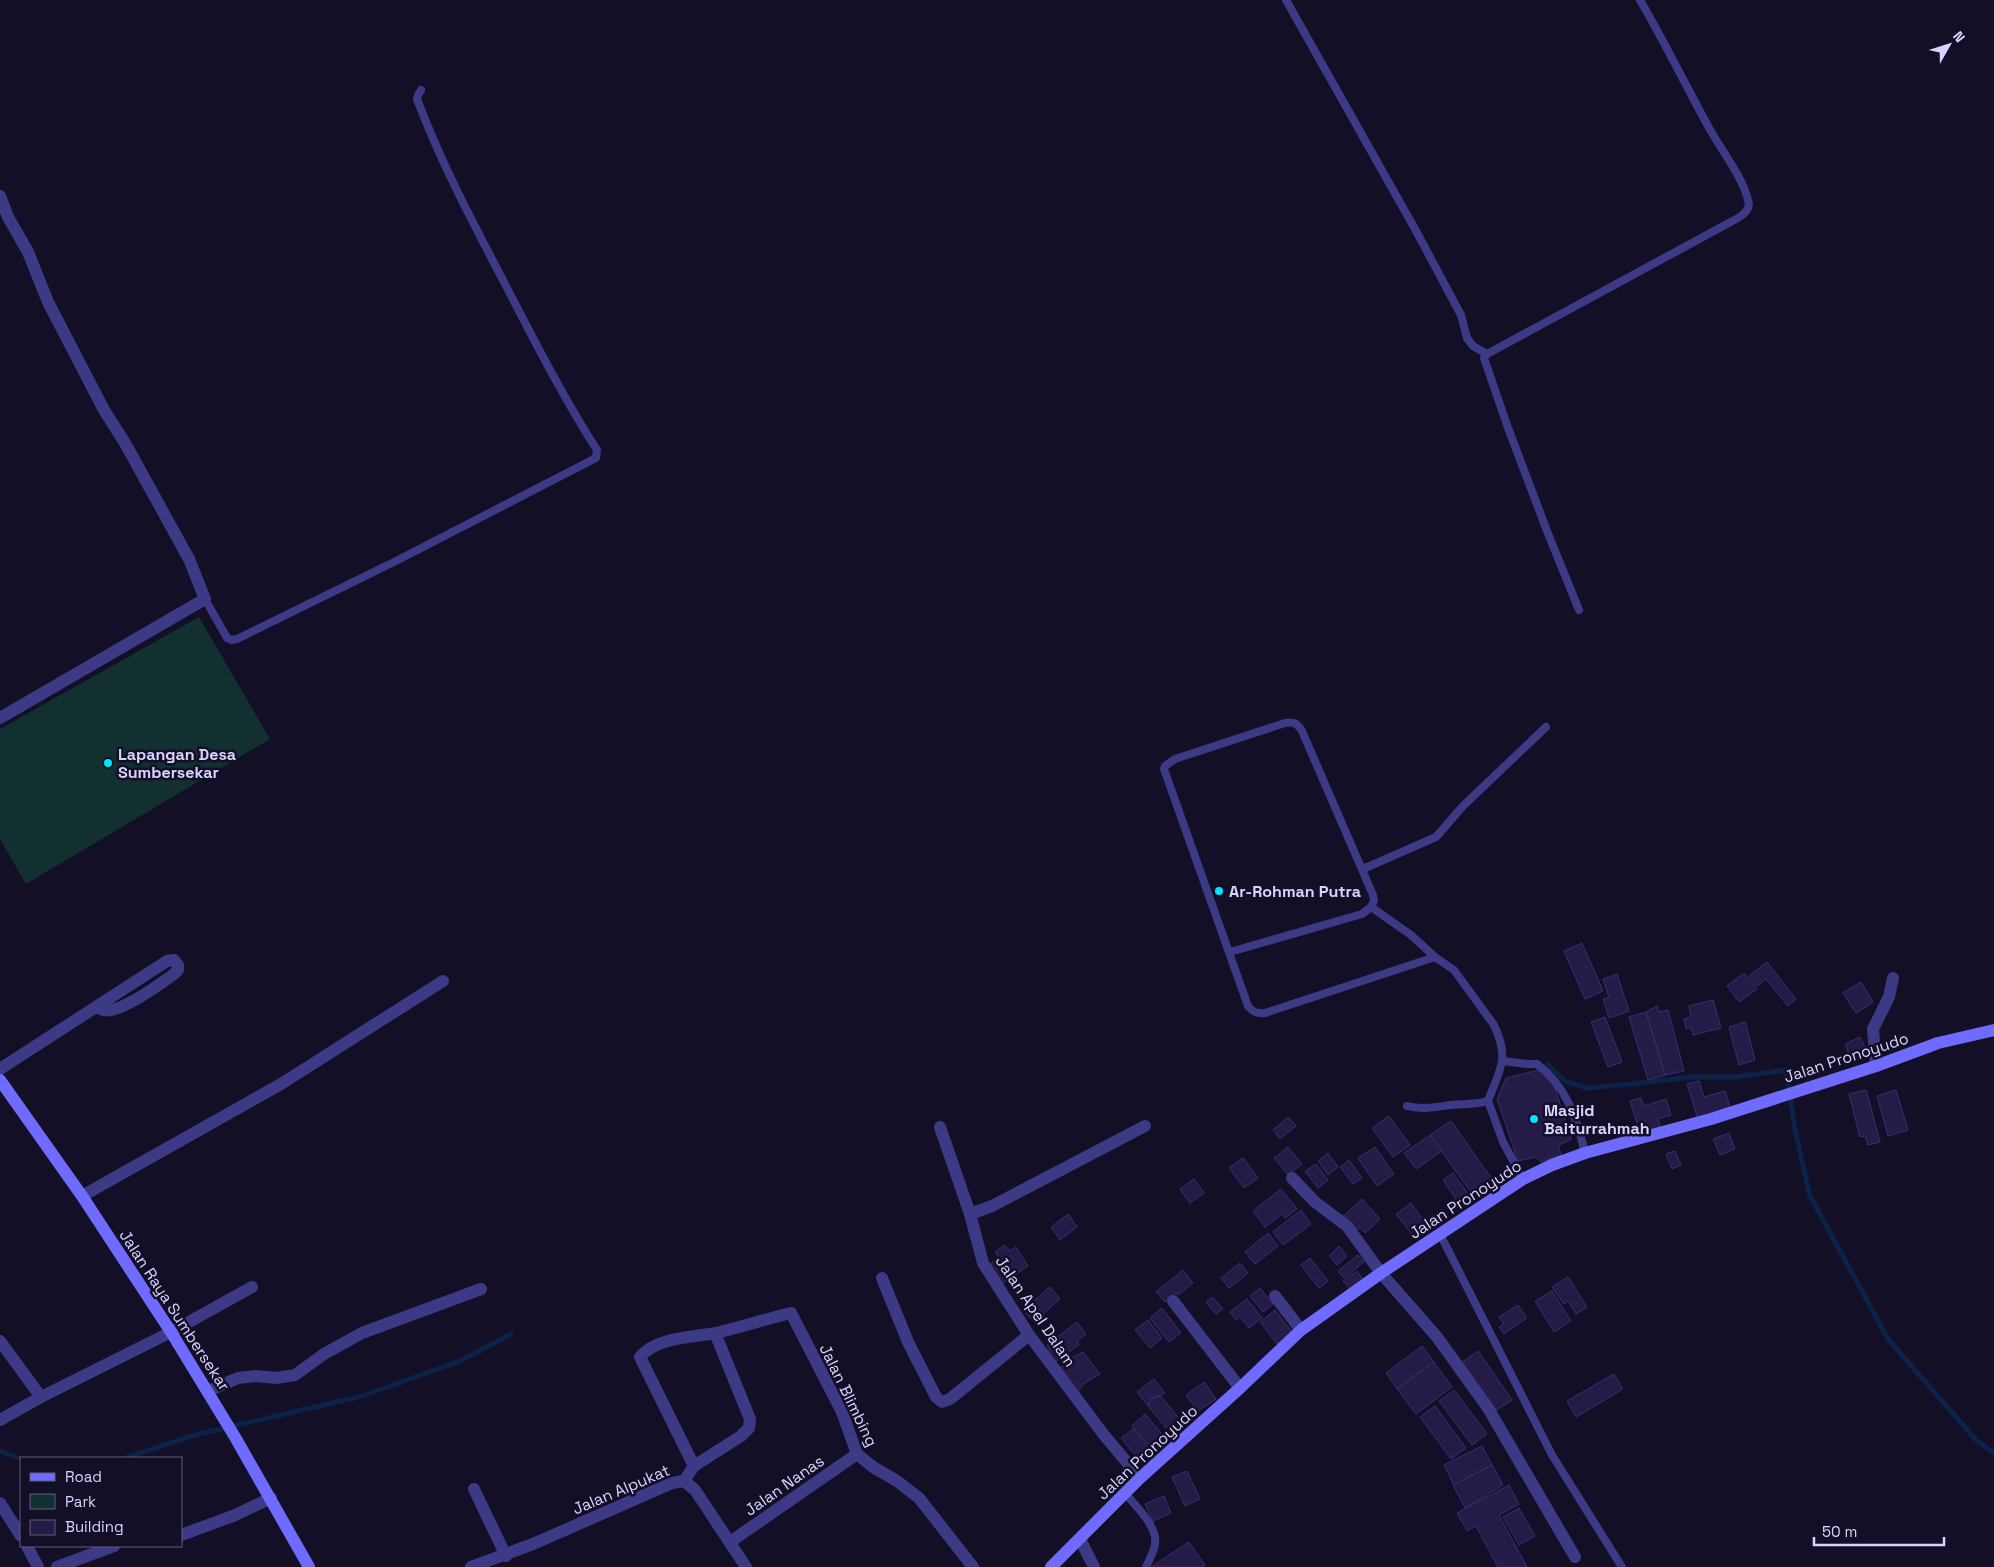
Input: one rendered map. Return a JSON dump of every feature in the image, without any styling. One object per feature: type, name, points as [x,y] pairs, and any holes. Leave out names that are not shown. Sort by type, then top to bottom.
[{"type":"main road","name":"Jalan Pronoyudo","points":[[1051,1567],[1140,1478],[1301,1330],[1381,1273],[1523,1179],[1552,1165],[1585,1153],[1711,1119],[1774,1097],[1813,1087],[1876,1066],[1938,1043],[1994,1030]]},
{"type":"main road","name":"Jalan Raya Sumbersekar","points":[[0,1080],[82,1196],[171,1332],[223,1416],[309,1567]]},
{"type":"street","points":[[0,196],[8,216],[28,252],[48,302],[104,410],[125,443],[189,559],[205,599],[0,718]]},
{"type":"street","points":[[0,1069],[96,1006],[167,961],[171,960],[178,963],[179,968],[174,974],[125,1005],[110,1011],[101,1010],[96,1006]]},
{"type":"street","points":[[1876,1066],[1873,1029],[1889,996],[1894,978]]},
{"type":"street","points":[[82,1196],[281,1084],[443,981]]},
{"type":"street","points":[[970,1214],[992,1206],[1145,1126]]},
{"type":"street","name":"Jalan Apel Dalam","points":[[940,1127],[970,1214],[983,1264],[1029,1335],[1104,1435],[1140,1478]]},
{"type":"street","points":[[1292,1178],[1315,1202],[1347,1226],[1381,1273],[1437,1337],[1488,1408],[1575,1557]]},
{"type":"street","points":[[882,1278],[908,1342],[936,1398],[942,1402],[950,1399],[1029,1335]]},
{"type":"street","points":[[0,1420],[40,1396],[171,1332],[252,1287]]},
{"type":"street","points":[[208,1391],[238,1378],[256,1376],[276,1378],[295,1374],[324,1354],[362,1334],[481,1289]]},
{"type":"street","points":[[1274,1296],[1301,1330]]},
{"type":"street","points":[[1172,1301],[1240,1388]]},
{"type":"street","name":"Jalan Blimbing","points":[[715,1333],[790,1312],[842,1412],[857,1454],[873,1468],[897,1481],[919,1498],[973,1567]]},
{"type":"street","points":[[684,1481],[694,1466],[741,1436],[749,1428],[750,1419],[715,1333],[667,1342],[649,1349],[640,1357],[694,1466]]},
{"type":"street","points":[[0,1341],[40,1396]]},
{"type":"street","name":"Jalan Nanas","points":[[730,1542],[857,1454]]},
{"type":"street","name":"Jalan Alpukat","points":[[470,1567],[506,1556],[672,1484],[684,1481],[696,1490],[746,1567]]},
{"type":"street","points":[[474,1490],[506,1556]]},
{"type":"street","points":[[182,1535],[233,1516],[271,1498]]},
{"type":"street","points":[[0,1504],[20,1534]]},
{"type":"street","points":[[1080,1539],[1094,1567]]},
{"type":"street","points":[[28,1547],[38,1567]]},
{"type":"street","points":[[58,1567],[111,1547]]},
{"type":"lane","points":[[1286,0],[1420,238],[1461,315],[1467,338],[1473,346],[1487,354]]},
{"type":"lane","points":[[1579,610],[1504,416],[1484,358],[1487,354],[1738,218],[1746,212],[1749,201],[1640,0]]},
{"type":"lane","points":[[205,599],[227,638],[231,640],[237,639],[398,560],[596,458],[597,450],[566,402],[439,154],[417,98],[422,90]]},
{"type":"lane","points":[[1230,952],[1362,914],[1374,902],[1363,869],[1302,732],[1296,723],[1285,723],[1175,759],[1165,766],[1164,774],[1248,1006],[1253,1012],[1260,1014],[1435,958]]},
{"type":"lane","points":[[1363,869],[1436,837],[1463,806],[1546,727]]},
{"type":"lane","points":[[1371,907],[1412,935],[1435,958],[1454,970],[1494,1026],[1499,1035],[1504,1061],[1488,1101],[1503,1142],[1523,1179]]},
{"type":"lane","points":[[1504,1061],[1537,1064],[1548,1072],[1567,1097],[1580,1128],[1585,1153]]},
{"type":"lane","points":[[1407,1106],[1430,1108],[1479,1104],[1488,1101]]},
{"type":"lane","points":[[1440,1234],[1552,1455],[1622,1567]]},
{"type":"lane","points":[[1125,1493],[1152,1528],[1155,1536],[1155,1544],[1146,1567]]},
{"type":"green space","name":"Lapangan Desa Sumbersekar","points":[[199,617],[270,739],[26,884],[0,839],[0,729]]},
{"type":"building","points":[[1582,943],[1603,991],[1585,999],[1564,951]]},
{"type":"building","points":[[1767,962],[1796,999],[1788,1006],[1766,979],[1757,986],[1749,976]]},
{"type":"building","points":[[1744,973],[1757,989],[1739,1002],[1727,986]]},
{"type":"building","points":[[1617,974],[1629,1011],[1609,1018],[1603,999],[1609,997],[1603,979]]},
{"type":"building","points":[[1861,982],[1873,1002],[1856,1013],[1843,993]]},
{"type":"building","points":[[1713,1000],[1721,1028],[1693,1035],[1691,1027],[1686,1029],[1684,1019],[1691,1017],[1689,1006]]},
{"type":"building","points":[[1657,1006],[1659,1012],[1668,1010],[1684,1071],[1665,1075],[1646,1012]]},
{"type":"building","points":[[1646,1012],[1665,1075],[1648,1080],[1629,1017]]},
{"type":"building","points":[[1605,1017],[1622,1062],[1608,1067],[1591,1022]]},
{"type":"building","points":[[1745,1022],[1755,1060],[1739,1065],[1729,1027]]},
{"type":"building","points":[[1860,1037],[1868,1054],[1852,1061],[1845,1044]]},
{"type":"building","name":"Masjid Baiturrahmah","points":[[1539,1070],[1553,1082],[1571,1139],[1558,1146],[1561,1155],[1541,1162],[1536,1157],[1518,1161],[1497,1099],[1506,1078]]},
{"type":"building","points":[[1699,1081],[1704,1097],[1725,1091],[1731,1110],[1698,1119],[1687,1084]]},
{"type":"building","points":[[1866,1090],[1880,1142],[1868,1145],[1865,1136],[1860,1137],[1849,1094]]},
{"type":"building","points":[[1896,1090],[1908,1130],[1888,1136],[1877,1096]]},
{"type":"building","points":[[1641,1098],[1644,1106],[1666,1099],[1671,1115],[1658,1119],[1661,1129],[1649,1133],[1645,1120],[1637,1123],[1630,1101]]},
{"type":"building","points":[[1389,1116],[1410,1145],[1393,1157],[1372,1128]]},
{"type":"building","points":[[1288,1117],[1296,1126],[1280,1139],[1273,1130]]},
{"type":"building","points":[[1451,1121],[1496,1185],[1476,1199],[1430,1135]]},
{"type":"building","points":[[1729,1133],[1735,1149],[1720,1155],[1713,1139]]},
{"type":"building","points":[[1430,1135],[1442,1151],[1416,1169],[1404,1153]]},
{"type":"building","points":[[1288,1147],[1302,1164],[1288,1175],[1274,1158]]},
{"type":"building","points":[[1375,1147],[1394,1174],[1377,1186],[1358,1158]]},
{"type":"building","points":[[1675,1151],[1681,1165],[1672,1169],[1666,1154]]},
{"type":"building","points":[[1328,1153],[1338,1167],[1328,1175],[1318,1161]]},
{"type":"building","points":[[1243,1158],[1258,1178],[1244,1188],[1229,1168]]},
{"type":"building","points":[[1349,1160],[1362,1178],[1353,1184],[1340,1167]]},
{"type":"building","points":[[1316,1164],[1328,1180],[1318,1188],[1305,1171]]},
{"type":"building","points":[[1453,1173],[1473,1201],[1462,1208],[1443,1180]]},
{"type":"building","points":[[1194,1179],[1204,1193],[1190,1203],[1180,1189]]},
{"type":"building","points":[[1281,1189],[1297,1209],[1285,1218],[1282,1214],[1265,1227],[1253,1211]]},
{"type":"building","points":[[1362,1199],[1380,1219],[1365,1233],[1360,1227],[1353,1233],[1340,1219]]},
{"type":"building","points":[[1411,1203],[1429,1228],[1415,1238],[1396,1214]]},
{"type":"building","points":[[1301,1210],[1311,1224],[1283,1245],[1273,1232]]},
{"type":"building","points":[[1068,1214],[1077,1227],[1060,1240],[1051,1227]]},
{"type":"building","points":[[1268,1233],[1278,1246],[1255,1264],[1245,1252]]},
{"type":"building","points":[[1005,1245],[1010,1251],[1016,1247],[1028,1266],[1002,1284],[989,1265],[999,1258],[995,1252]]},
{"type":"building","points":[[1339,1246],[1347,1256],[1337,1265],[1329,1256]]},
{"type":"building","points":[[1358,1255],[1364,1262],[1344,1278],[1338,1271]]},
{"type":"building","points":[[1310,1258],[1328,1281],[1319,1288],[1301,1265]]},
{"type":"building","points":[[1240,1263],[1248,1273],[1229,1288],[1221,1278]]},
{"type":"building","points":[[1183,1270],[1193,1283],[1178,1295],[1176,1293],[1165,1302],[1156,1292]]},
{"type":"building","points":[[1357,1271],[1365,1282],[1352,1292],[1343,1281]]},
{"type":"building","points":[[1568,1277],[1587,1307],[1576,1314],[1568,1301],[1564,1304],[1552,1287]]},
{"type":"building","points":[[1050,1287],[1060,1299],[1034,1322],[1023,1310]]},
{"type":"building","points":[[1260,1288],[1273,1304],[1263,1312],[1250,1296]]},
{"type":"building","points":[[1552,1291],[1571,1321],[1554,1332],[1535,1301]]},
{"type":"building","points":[[1213,1297],[1223,1309],[1216,1314],[1206,1302]]},
{"type":"building","points":[[1247,1299],[1262,1318],[1249,1328],[1240,1317],[1236,1320],[1230,1312]]},
{"type":"building","points":[[1518,1305],[1527,1318],[1504,1334],[1499,1327],[1504,1324],[1499,1317]]},
{"type":"building","points":[[1162,1308],[1181,1333],[1169,1342],[1150,1318]]},
{"type":"building","points":[[1275,1310],[1292,1332],[1277,1344],[1260,1322]]},
{"type":"building","points":[[1148,1320],[1162,1338],[1150,1348],[1135,1330]]},
{"type":"building","points":[[1077,1322],[1086,1334],[1077,1341],[1079,1345],[1054,1363],[1046,1353],[1050,1350],[1047,1345]]},
{"type":"building","points":[[1422,1346],[1434,1362],[1397,1389],[1386,1373]]},
{"type":"building","points":[[1478,1351],[1512,1400],[1492,1413],[1458,1365]]},
{"type":"building","points":[[1083,1352],[1100,1374],[1086,1382],[1077,1392],[1060,1369],[1067,1360]]},
{"type":"building","points":[[1434,1362],[1452,1387],[1416,1414],[1397,1389]]},
{"type":"building","points":[[1614,1374],[1623,1389],[1576,1417],[1567,1401]]},
{"type":"building","points":[[1154,1379],[1165,1393],[1151,1399],[1148,1406],[1137,1392]]},
{"type":"building","points":[[1204,1382],[1216,1399],[1198,1411],[1186,1395]]},
{"type":"building","points":[[1454,1390],[1487,1434],[1472,1445],[1439,1401]]},
{"type":"building","points":[[1161,1396],[1185,1426],[1174,1434],[1169,1426],[1166,1428],[1148,1406],[1151,1399]]},
{"type":"building","points":[[1435,1406],[1466,1448],[1451,1459],[1420,1417]]},
{"type":"building","points":[[1145,1414],[1166,1439],[1152,1450],[1132,1426]]},
{"type":"building","points":[[1133,1429],[1150,1450],[1139,1460],[1121,1438]]},
{"type":"building","points":[[1482,1446],[1492,1465],[1454,1485],[1444,1465]]},
{"type":"building","points":[[1492,1465],[1503,1485],[1465,1508],[1453,1485]]},
{"type":"building","points":[[1187,1471],[1200,1499],[1185,1506],[1172,1477]]},
{"type":"building","points":[[1509,1485],[1519,1504],[1499,1515],[1527,1567],[1498,1567],[1476,1526],[1467,1531],[1457,1513]]},
{"type":"building","points":[[1164,1496],[1171,1513],[1153,1521],[1145,1504]]},
{"type":"building","points":[[1519,1508],[1535,1536],[1519,1545],[1503,1517]]},
{"type":"building","points":[[1189,1542],[1205,1565],[1202,1567],[1151,1567]]},
{"type":"waterway","points":[[1547,1064],[1565,1081],[1587,1088],[1691,1077],[1735,1077],[1786,1070],[1795,1130],[1810,1196],[1888,1339],[1977,1441],[1994,1453]]},
{"type":"waterway","points":[[128,1457],[195,1435],[362,1396],[460,1361],[511,1334]]},
{"type":"waterway","points":[[0,1451],[20,1459]]},
{"type":"place","name":"Lapangan Desa Sumbersekar","points":[[108,763]]},
{"type":"place","name":"Ar-Rohman Putra","points":[[1219,891]]},
{"type":"place","name":"Masjid Baiturrahmah","points":[[1534,1119]]}]
